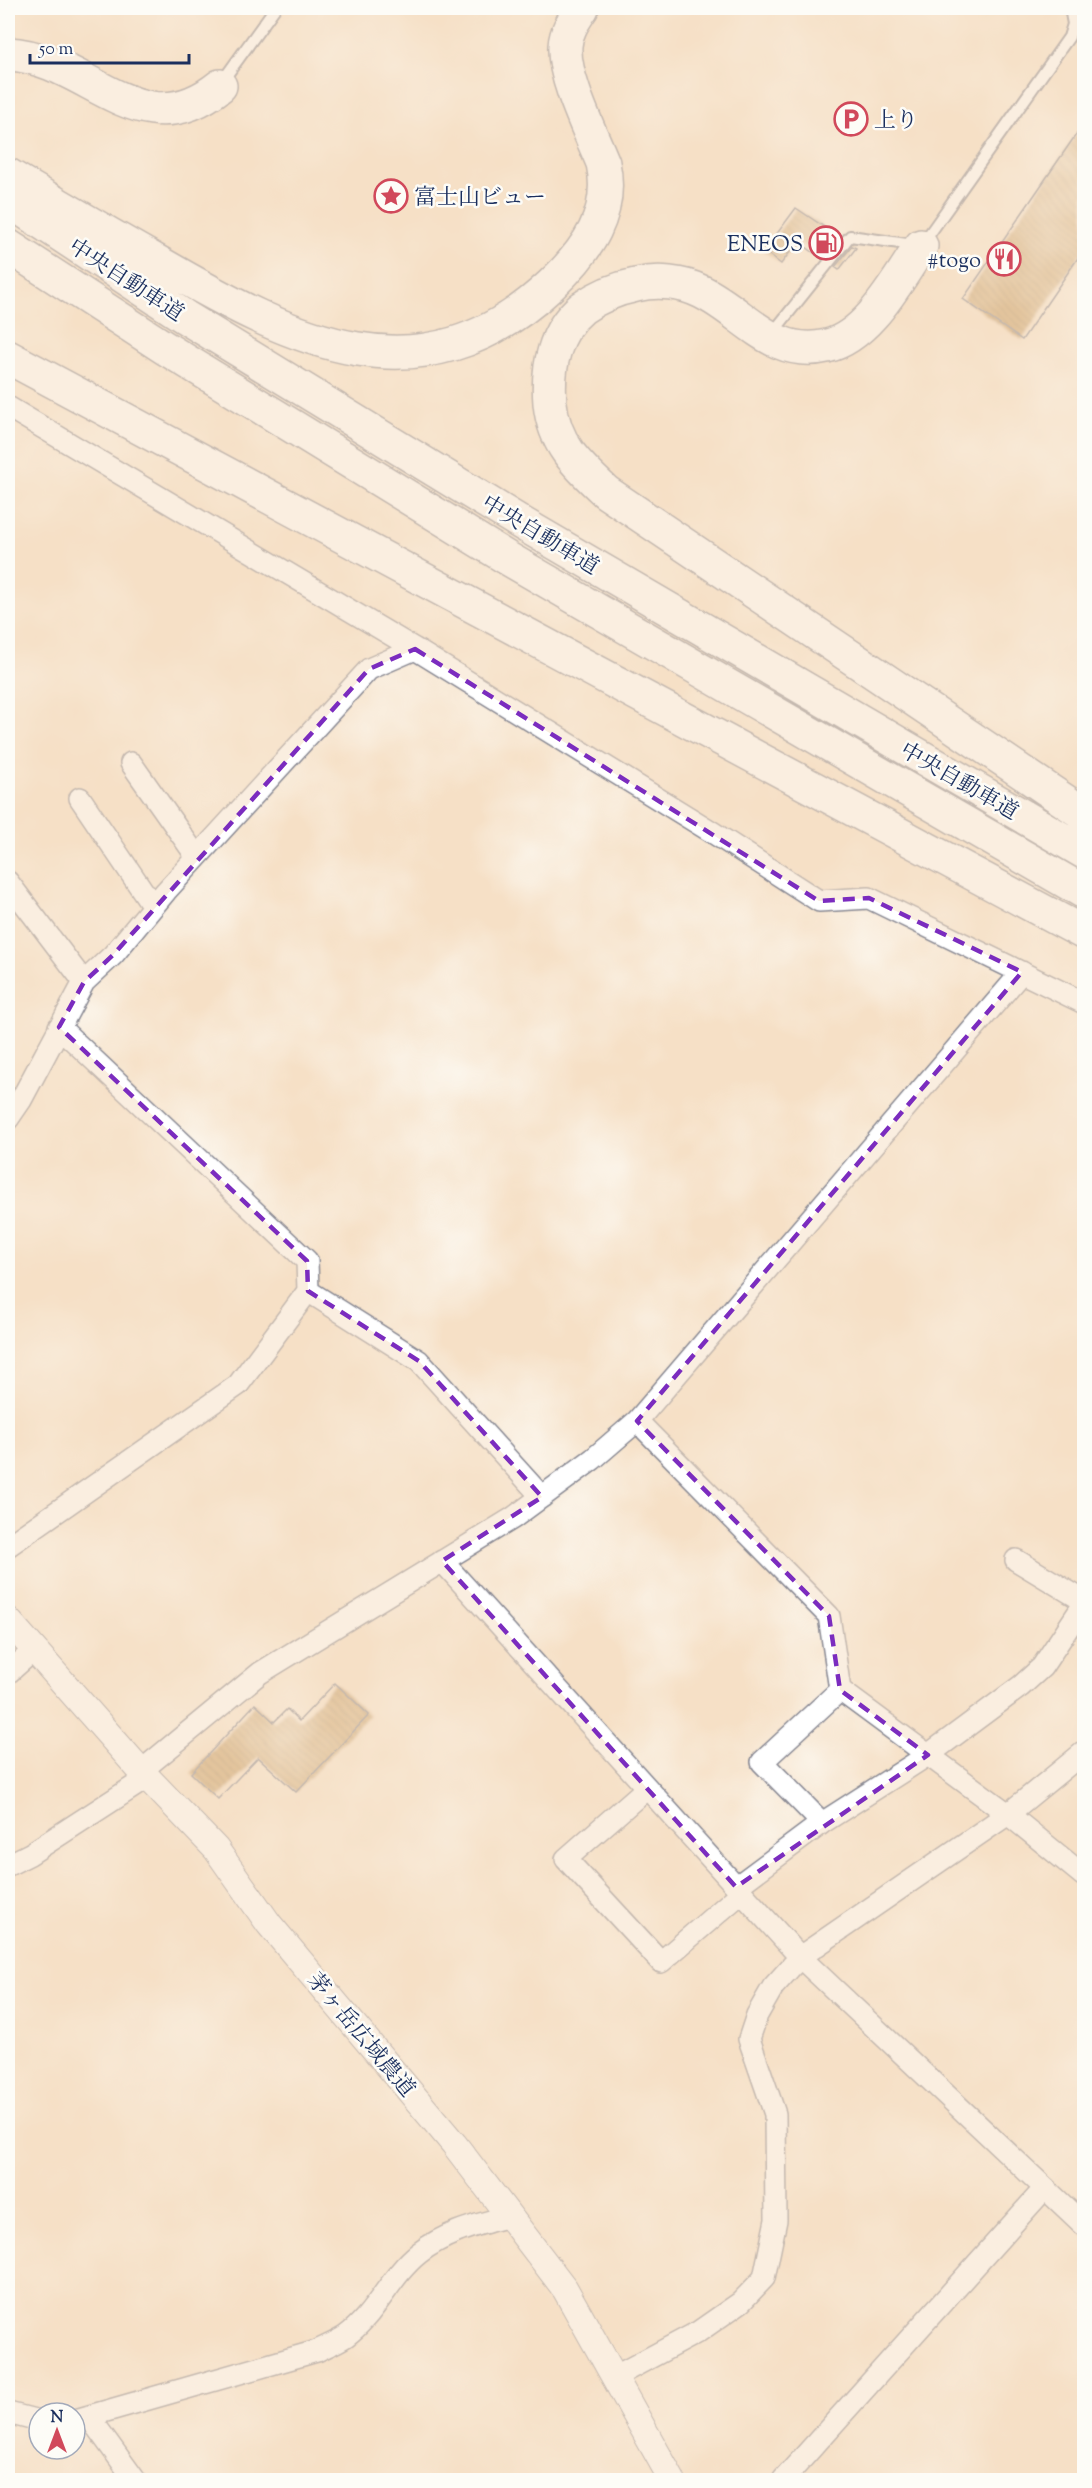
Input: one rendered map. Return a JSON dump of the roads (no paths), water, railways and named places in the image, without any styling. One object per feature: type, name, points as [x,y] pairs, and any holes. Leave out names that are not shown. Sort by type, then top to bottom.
[{"type":"highway","points":[[8,175],[198,286],[277,325],[319,342],[358,350],[395,352],[433,349],[471,339],[503,323],[531,304],[574,260],[600,221],[606,198],[603,162],[566,68],[565,45],[568,29],[582,8]]},
{"type":"highway","points":[[8,54],[36,58],[55,64],[129,104],[146,109],[187,105],[206,97],[220,86]]},
{"type":"highway","name":"中央自動車道","points":[[8,200],[185,317],[523,524],[1084,852]]},
{"type":"highway","name":"中央自動車道","points":[[8,246],[165,348],[507,558],[1084,892]]},
{"type":"highway","points":[[921,246],[864,324],[849,337],[829,346],[804,350],[780,343],[702,292],[682,285],[663,282],[642,284],[620,288],[595,298],[573,316],[559,338],[551,362],[549,389],[552,417],[560,442],[579,468],[606,492],[1084,814]]},
{"type":"highway","points":[[8,357],[1084,933]]},
{"type":"street","points":[[8,407],[415,649],[702,825],[819,901],[869,898],[1084,1003]]},
{"type":"street","points":[[8,1119],[21,1101],[84,982],[113,956],[153,906],[369,669],[415,649]]},
{"type":"street","points":[[131,763],[197,857]]},
{"type":"street","points":[[80,798],[153,906]]},
{"type":"street","points":[[8,882],[84,982]]},
{"type":"street","points":[[8,1864],[30,1854],[144,1775],[260,1673],[513,1518],[593,1460],[637,1421],[1022,972]]},
{"type":"street","points":[[8,1546],[238,1385],[308,1291],[307,1261],[59,1027]]},
{"type":"street","points":[[308,1291],[419,1361],[542,1497]]},
{"type":"street","points":[[637,1421],[830,1616],[840,1690],[1008,1814],[1084,1876]]},
{"type":"street","points":[[647,1788],[566,1859],[661,1962],[739,1890],[822,1823],[928,1755],[1021,1686],[1042,1667],[1084,1603],[1016,1560]]},
{"type":"street","points":[[442,1561],[800,1958],[1084,2225]]},
{"type":"street","name":"茅ヶ岳広域農道","points":[[8,1620],[144,1775],[216,1849],[269,1924],[454,2144],[565,2289],[672,2481]]},
{"type":"street","points":[[8,1673],[34,1650]]},
{"type":"street","points":[[822,1823],[762,1762],[840,1690]]},
{"type":"street","points":[[614,2377],[698,2332],[741,2302],[764,2278],[776,2220],[775,2114],[749,2039],[757,2015],[774,1987],[800,1958],[1008,1814],[1084,1752]]},
{"type":"street","points":[[783,2481],[1046,2188]]},
{"type":"street","points":[[87,2418],[317,2351],[346,2336],[368,2314],[393,2277],[419,2253],[448,2234],[509,2216]]},
{"type":"street","points":[[8,2414],[27,2418]]},
{"type":"street","points":[[87,2424],[135,2481]]},
{"type":"lane","points":[[220,86],[275,8]]},
{"type":"lane","points":[[770,337],[850,236],[921,246],[1069,37],[1073,24],[1070,8]]},
{"type":"place","name":"上り","points":[[851,119]]},
{"type":"place","name":"富士山ビュー","points":[[391,196]]},
{"type":"place","name":"ENEOS","points":[[826,243]]},
{"type":"place","name":"#togo","points":[[1004,259]]}]
